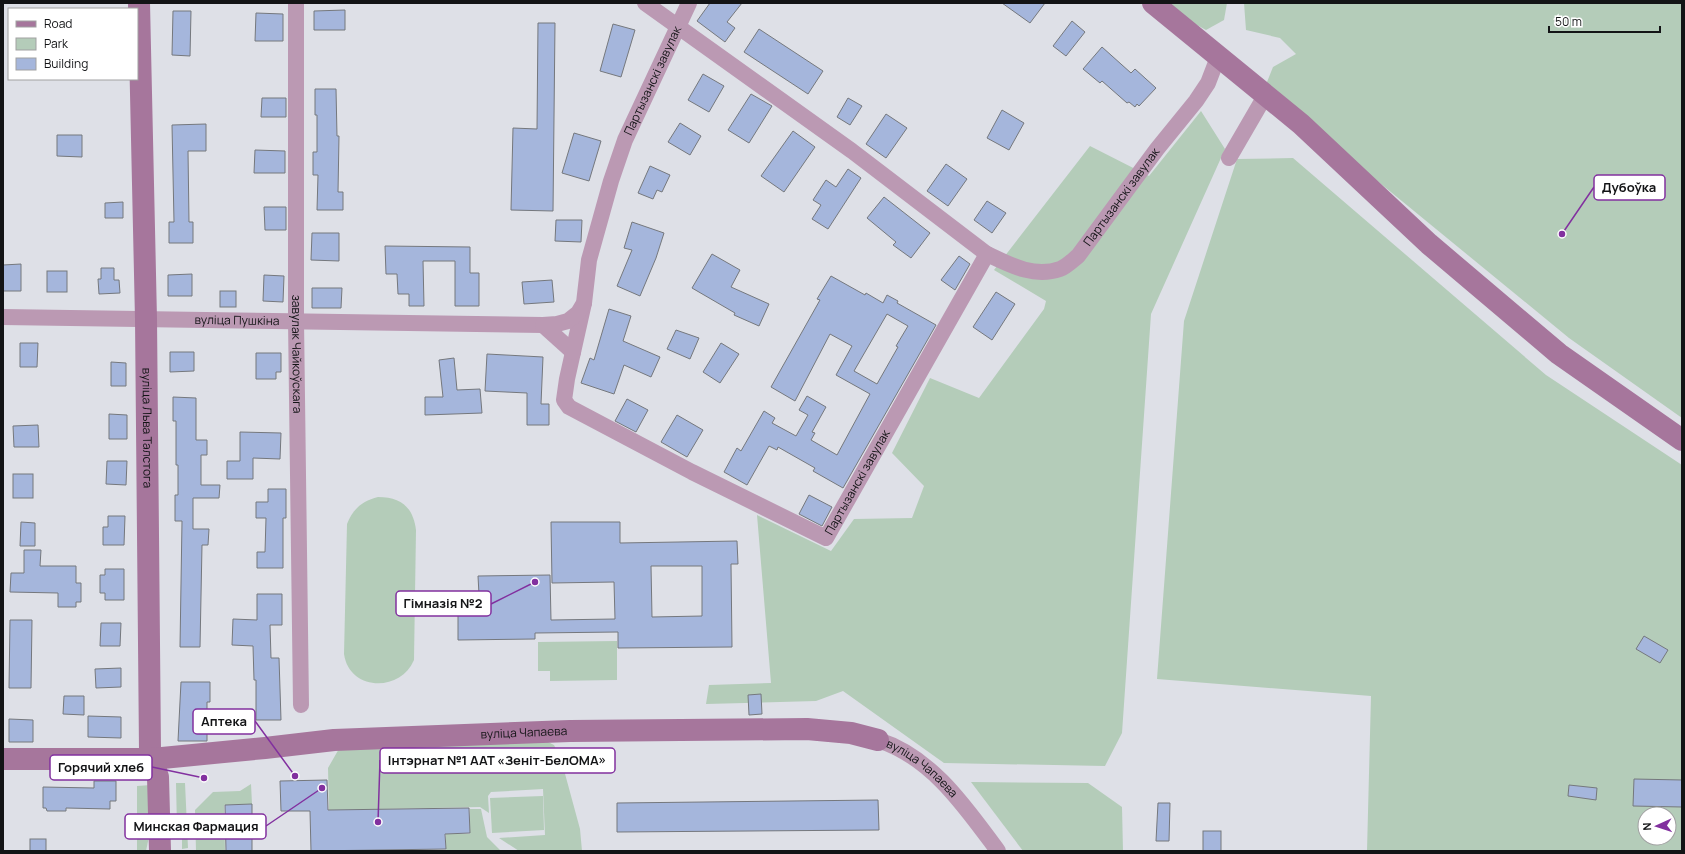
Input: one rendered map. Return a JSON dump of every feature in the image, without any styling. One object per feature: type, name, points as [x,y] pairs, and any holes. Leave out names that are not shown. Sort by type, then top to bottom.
[{"type":"main road","name":"вуліца Льва Талстога","points":[[139,3],[146,319],[150,751],[158,777],[160,851]]},
{"type":"main road","points":[[1153,3],[1301,124],[1429,244],[1559,354],[1682,440]]},
{"type":"main road","name":"вуліца Чапаева","points":[[3,759],[152,759],[334,740],[570,731],[807,729],[851,733],[878,740]]},
{"type":"street","name":"завулак Чайкоўскага","points":[[296,3],[296,320],[301,705]]},
{"type":"street","points":[[645,3],[677,26],[689,3]]},
{"type":"street","name":"Партызанскі завулак","points":[[987,254],[826,538],[692,472],[569,407],[564,400],[567,379],[584,303],[588,260],[611,180],[625,140],[677,26],[852,151],[987,254],[1012,266],[1035,272],[1061,269],[1078,256],[1157,149],[1196,101],[1208,83],[1218,57]]},
{"type":"street","points":[[1230,158],[1265,96]]},
{"type":"street","points":[[543,325],[557,324],[568,321],[578,313],[584,303]]},
{"type":"street","name":"вуліца Пушкіна","points":[[3,317],[296,320],[543,325]]},
{"type":"street","points":[[543,325],[573,352]]},
{"type":"street","name":"вуліца Чапаева","points":[[878,740],[910,756],[938,778],[968,810],[998,851]]},
{"type":"green space","points":[[1169,3],[1227,3],[1224,20],[1206,30],[1186,19]]},
{"type":"green space","points":[[1244,3],[1682,3],[1682,418],[1569,338],[1265,87],[1273,67],[1296,54],[1280,38],[1246,30]]},
{"type":"green space","points":[[1201,111],[1225,149],[1151,314],[1122,733],[1105,766],[944,763],[843,691],[816,701],[706,704],[709,685],[771,683],[757,515],[831,551],[854,519],[912,518],[924,486],[892,453],[930,378],[979,398],[1044,309],[1046,301],[994,270],[1090,146],[1149,176]]},
{"type":"green space","points":[[1293,158],[1546,375],[1682,465],[1682,851],[1367,851],[1371,696],[1157,679],[1184,321],[1237,159]]},
{"type":"green space","points":[[378,497],[386,497],[399,501],[409,509],[416,530],[414,660],[407,671],[398,678],[387,682],[376,683],[365,681],[355,675],[348,666],[344,654],[347,524],[352,514],[359,506]]},
{"type":"green space","points":[[617,641],[617,680],[550,681],[550,671],[538,671],[538,642]]},
{"type":"green space","points":[[548,742],[554,745],[561,759],[580,829],[582,851],[519,851],[499,838],[545,835],[543,789],[491,792],[488,796],[489,813],[480,807],[329,810],[328,768],[340,747]]},
{"type":"green space","points":[[971,782],[1088,783],[1122,807],[1123,851],[1023,851]]},
{"type":"green space","points":[[176,783],[185,783],[188,848],[182,849],[182,832],[177,828]]},
{"type":"green space","points":[[251,784],[252,804],[224,805],[225,851],[196,851],[195,810],[213,792],[240,791]]},
{"type":"green space","points":[[151,785],[152,822],[146,851],[137,851],[137,786]]},
{"type":"green space","points":[[543,796],[544,830],[492,833],[490,798]]},
{"type":"green space","points":[[470,809],[481,809],[487,837],[501,851],[399,851],[446,850],[446,834],[470,834]]},
{"type":"building","points":[[710,3],[742,3],[727,22],[735,28],[725,42],[697,21]]},
{"type":"building","points":[[1002,3],[1045,3],[1030,23]]},
{"type":"building","points":[[345,10],[345,30],[314,30],[314,11]]},
{"type":"building","points":[[173,11],[191,11],[190,56],[172,55]]},
{"type":"building","points":[[256,13],[283,14],[283,41],[255,41]]},
{"type":"building","points":[[1072,21],[1085,32],[1066,56],[1053,46]]},
{"type":"building","points":[[538,23],[555,23],[553,211],[511,210],[513,128],[537,129]]},
{"type":"building","points":[[613,24],[635,30],[621,77],[600,71]]},
{"type":"building","points":[[759,29],[823,71],[808,94],[744,52]]},
{"type":"building","points":[[1102,47],[1131,73],[1135,69],[1156,88],[1139,106],[1137,104],[1135,107],[1129,102],[1127,103],[1102,81],[1100,83],[1083,69]]},
{"type":"building","points":[[703,74],[724,86],[709,112],[688,100]]},
{"type":"building","points":[[315,89],[336,89],[337,136],[339,136],[338,192],[343,192],[343,210],[317,210],[318,175],[313,175],[313,152],[317,152]]},
{"type":"building","points":[[751,94],[772,106],[749,143],[728,130]]},
{"type":"building","points":[[262,98],[286,98],[286,117],[261,117]]},
{"type":"building","points":[[848,98],[862,106],[850,125],[837,117]]},
{"type":"building","points":[[1002,110],[1024,123],[1009,150],[987,138]]},
{"type":"building","points":[[886,114],[907,128],[886,158],[866,144]]},
{"type":"building","points":[[680,123],[701,136],[690,155],[668,142]]},
{"type":"building","points":[[206,124],[206,151],[188,151],[189,222],[193,222],[193,243],[169,243],[169,222],[174,222],[172,125]]},
{"type":"building","points":[[793,131],[815,147],[784,192],[761,176]]},
{"type":"building","points":[[574,133],[601,141],[589,181],[562,173]]},
{"type":"building","points":[[57,135],[82,135],[82,157],[57,156]]},
{"type":"building","points":[[255,150],[285,151],[285,173],[254,173]]},
{"type":"building","points":[[946,164],[967,179],[948,206],[927,191]]},
{"type":"building","points":[[650,166],[670,175],[662,192],[657,190],[653,199],[638,193]]},
{"type":"building","points":[[848,169],[861,178],[828,229],[812,219],[821,205],[813,200],[826,180],[836,187]]},
{"type":"building","points":[[884,197],[930,233],[911,258],[893,245],[896,242],[867,218]]},
{"type":"building","points":[[987,201],[1006,213],[992,233],[974,220]]},
{"type":"building","points":[[123,202],[123,218],[105,218],[105,203]]},
{"type":"building","points":[[264,207],[286,207],[286,230],[265,230]]},
{"type":"building","points":[[556,220],[582,220],[581,242],[555,241]]},
{"type":"building","points":[[632,222],[664,233],[656,258],[640,296],[617,286],[632,250],[624,248]]},
{"type":"building","points":[[312,233],[339,233],[339,261],[311,260]]},
{"type":"building","points":[[385,246],[470,247],[470,273],[479,273],[479,306],[455,306],[455,261],[423,261],[424,306],[409,306],[409,294],[398,294],[397,274],[386,274]]},
{"type":"building","points":[[712,254],[740,270],[731,287],[769,304],[759,326],[734,315],[735,313],[692,288]]},
{"type":"building","points":[[959,256],[970,264],[955,290],[941,280]]},
{"type":"building","points":[[21,264],[21,291],[3,291],[3,265]]},
{"type":"building","points":[[101,268],[114,268],[114,280],[119,280],[120,293],[99,294],[98,279],[101,279]]},
{"type":"building","points":[[47,271],[67,271],[67,292],[47,292]]},
{"type":"building","points":[[192,274],[192,296],[168,296],[168,275]]},
{"type":"building","points":[[264,275],[284,276],[283,302],[263,301]]},
{"type":"building","points":[[831,276],[883,303],[887,295],[898,301],[897,303],[936,325],[843,488],[813,471],[815,468],[778,447],[777,450],[769,446],[747,485],[724,472],[737,448],[741,451],[764,411],[775,418],[772,423],[796,436],[808,415],[799,410],[807,396],[826,407],[812,432],[815,433],[811,440],[837,455],[870,394],[836,375],[852,346],[830,334],[795,401],[771,387],[820,300],[817,299]],"holes":[[[887,314],[908,326],[877,384],[854,371]]]},
{"type":"building","points":[[552,280],[554,302],[524,304],[522,282]]},
{"type":"building","points":[[312,288],[342,288],[341,308],[312,308]]},
{"type":"building","points":[[220,291],[236,291],[236,307],[220,307]]},
{"type":"building","points":[[996,292],[1015,304],[992,340],[973,327]]},
{"type":"building","points":[[609,309],[631,316],[623,341],[660,357],[651,377],[624,365],[614,394],[581,383],[590,358],[594,360]]},
{"type":"building","points":[[676,330],[699,338],[690,359],[667,349]]},
{"type":"building","points":[[20,343],[38,343],[37,367],[20,367]]},
{"type":"building","points":[[721,343],[739,354],[720,383],[703,372]]},
{"type":"building","points":[[170,352],[194,352],[194,371],[170,372]]},
{"type":"building","points":[[256,353],[281,353],[281,372],[276,372],[276,379],[256,379]]},
{"type":"building","points":[[487,354],[543,357],[541,404],[549,404],[549,425],[527,425],[527,393],[485,391]]},
{"type":"building","points":[[454,358],[457,390],[480,389],[482,413],[425,415],[425,397],[443,397],[439,360]]},
{"type":"building","points":[[111,362],[126,363],[126,386],[111,386]]},
{"type":"building","points":[[173,397],[196,398],[196,440],[207,440],[207,455],[201,455],[201,485],[220,485],[219,498],[193,498],[193,529],[209,529],[208,545],[202,545],[200,647],[180,647],[182,521],[175,521],[175,495],[178,495],[178,465],[176,465],[176,421],[173,421]]},
{"type":"building","points":[[627,399],[648,410],[636,432],[615,421]]},
{"type":"building","points":[[109,414],[127,415],[127,439],[109,439]]},
{"type":"building","points":[[677,415],[703,430],[687,457],[661,442]]},
{"type":"building","points":[[38,425],[39,447],[14,447],[13,426]]},
{"type":"building","points":[[240,432],[281,433],[280,459],[253,458],[253,479],[227,479],[227,461],[240,461]]},
{"type":"building","points":[[107,461],[127,461],[126,485],[106,484]]},
{"type":"building","points":[[13,474],[33,474],[33,498],[13,498]]},
{"type":"building","points":[[268,489],[286,489],[286,518],[283,518],[283,568],[257,568],[257,552],[265,552],[266,518],[256,518],[256,502],[268,502]]},
{"type":"building","points":[[809,495],[832,507],[822,526],[799,514]]},
{"type":"building","points":[[108,516],[125,516],[124,545],[103,545],[103,527],[108,527]]},
{"type":"building","points":[[21,522],[35,523],[35,546],[20,546]]},
{"type":"building","points":[[551,522],[620,522],[620,543],[737,541],[738,564],[731,564],[732,647],[618,648],[618,632],[535,633],[535,639],[458,640],[458,614],[480,613],[478,576],[550,575],[551,620],[615,619],[614,582],[552,583]],"holes":[[[651,566],[702,566],[702,616],[652,617]]]},
{"type":"building","points":[[24,550],[41,550],[40,566],[76,566],[76,583],[81,583],[81,602],[76,602],[76,607],[58,607],[58,593],[10,592],[11,573],[24,573]]},
{"type":"building","points":[[105,569],[124,569],[124,600],[105,600],[105,593],[100,593],[100,575],[105,575]]},
{"type":"building","points":[[257,594],[282,594],[282,625],[270,625],[271,658],[279,658],[281,720],[256,720],[256,680],[254,680],[253,646],[232,645],[233,619],[257,620]]},
{"type":"building","points":[[10,620],[32,620],[31,688],[9,688]]},
{"type":"building","points":[[101,623],[121,623],[120,646],[100,646]]},
{"type":"building","points":[[1644,636],[1668,650],[1660,663],[1636,649]]},
{"type":"building","points":[[121,668],[121,687],[96,688],[95,669]]},
{"type":"building","points":[[181,682],[210,682],[210,702],[207,702],[207,741],[178,741]]},
{"type":"building","points":[[761,694],[762,714],[749,715],[748,695]]},
{"type":"building","points":[[64,696],[84,696],[84,715],[63,714]]},
{"type":"building","points":[[88,716],[121,717],[121,738],[88,737]]},
{"type":"building","points":[[9,719],[33,720],[33,742],[9,742]]},
{"type":"building","points":[[1634,779],[1682,780],[1682,807],[1633,806]]},
{"type":"building","points":[[327,780],[328,810],[469,808],[470,833],[445,834],[446,849],[311,851],[310,811],[281,811],[280,781]]},
{"type":"building","points":[[94,781],[116,781],[116,801],[110,801],[110,809],[66,808],[66,811],[47,811],[46,808],[43,808],[43,787],[94,788]]},
{"type":"building","points":[[1569,785],[1597,788],[1596,800],[1568,796]]},
{"type":"building","points":[[878,800],[879,830],[617,832],[617,803]]},
{"type":"building","points":[[1158,803],[1170,803],[1169,841],[1156,841]]},
{"type":"building","points":[[252,804],[252,851],[226,851],[225,805]]},
{"type":"building","points":[[1203,831],[1221,831],[1221,851],[1203,851]]},
{"type":"building","points":[[30,839],[46,839],[46,851],[30,851]]},
{"type":"place","name":"Дубоўка","points":[[1562,234]]},
{"type":"place","name":"Гімназія №2","points":[[535,582]]},
{"type":"place","name":"Аптека","points":[[295,776]]},
{"type":"place","name":"Горячий хлеб","points":[[204,778]]},
{"type":"place","name":"Минская Фармация","points":[[322,788]]},
{"type":"place","name":"Інтэрнат №1 ААТ «Зеніт-БелОМА»","points":[[378,822]]}]
